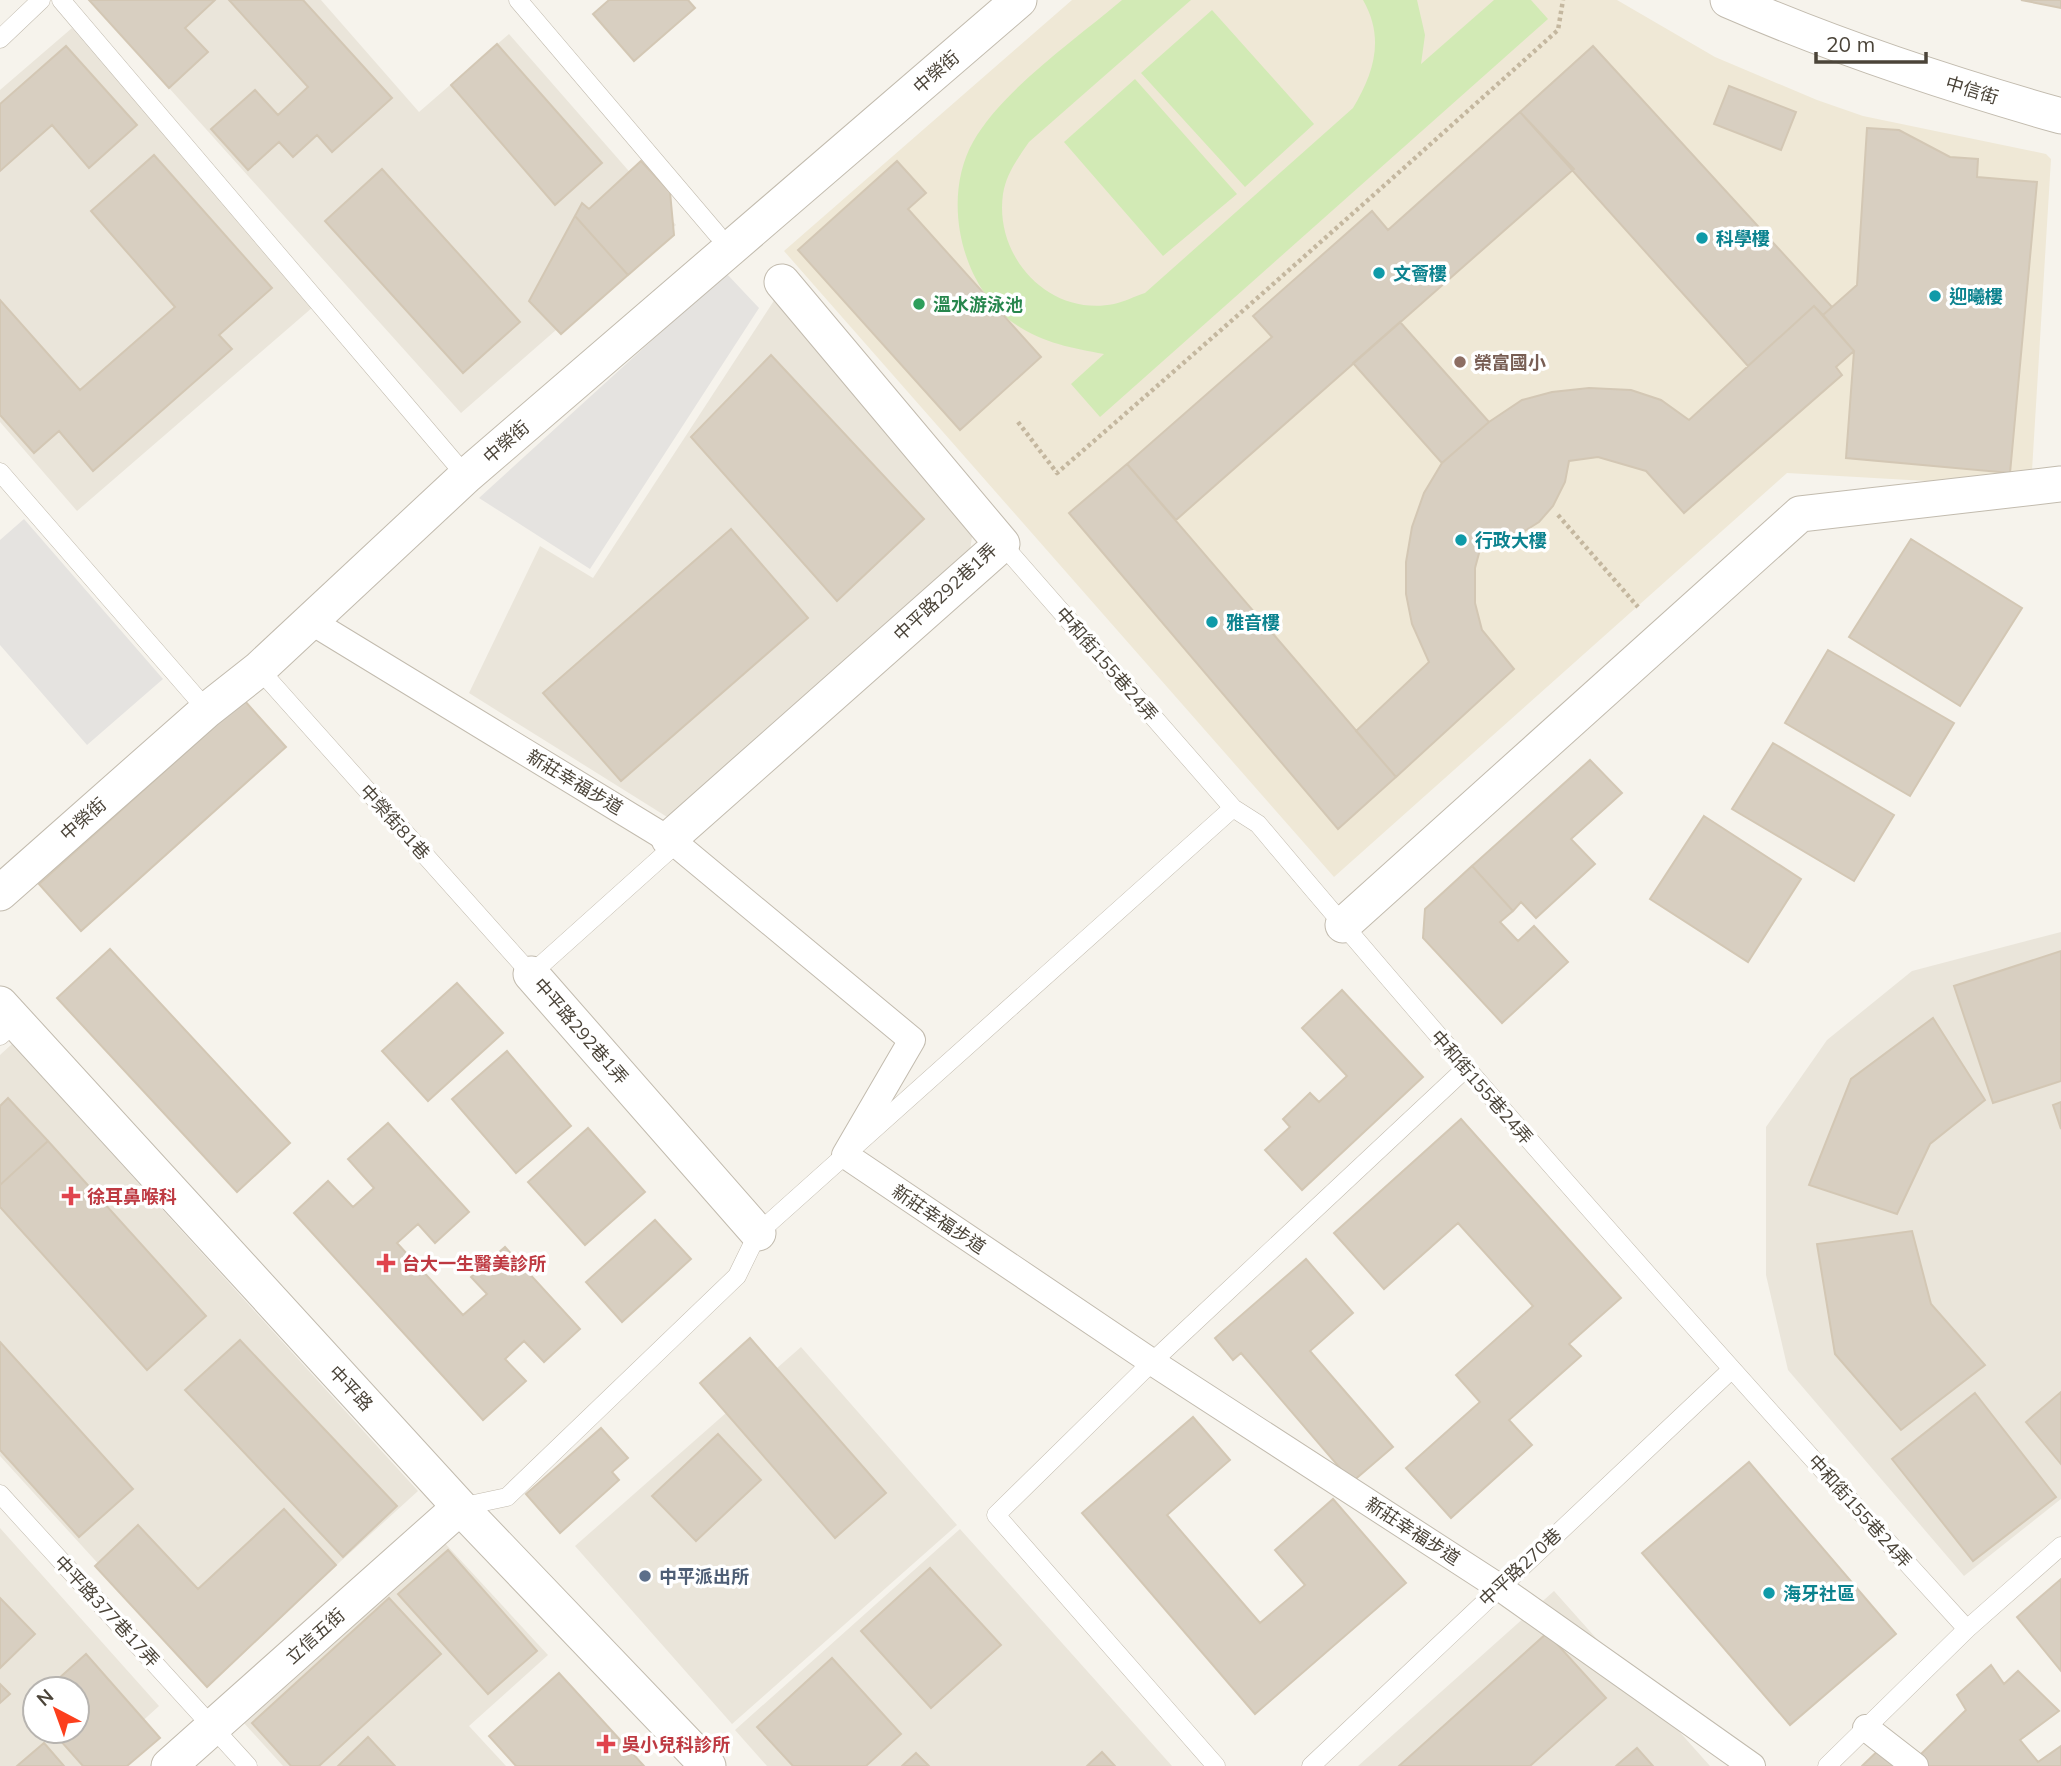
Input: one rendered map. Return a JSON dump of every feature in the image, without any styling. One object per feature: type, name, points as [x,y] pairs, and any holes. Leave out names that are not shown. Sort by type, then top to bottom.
[{"type":"street","name":"中信街","points":[[1728,0],[1782,24],[1956,86],[2061,116]]},
{"type":"street","name":"中榮街","points":[[0,893],[312,622],[466,476],[1005,5]]},
{"type":"street","name":"中平路292巷1弄","points":[[672,841],[1002,544],[782,282]]},
{"type":"street","points":[[1343,925],[1800,514],[2061,484]]},
{"type":"street","name":"新莊幸福步道","points":[[312,622],[672,841],[912,1040],[845,1155],[1152,1362],[1499,1587],[1752,1766]]},
{"type":"street","name":"中平路292巷1弄","points":[[531,974],[758,1233]]},
{"type":"street","name":"中平路","points":[[5,1021],[460,1507],[708,1766]]},
{"type":"street","name":"立信五街","points":[[169,1766],[460,1507]]},
{"type":"street","points":[[1866,1728],[1916,1766]]},
{"type":"lane","points":[[0,39],[41,0]]},
{"type":"lane","points":[[61,0],[466,476]]},
{"type":"lane","points":[[518,0],[717,234]]},
{"type":"lane","points":[[0,472],[208,710]]},
{"type":"lane","name":"中和街155巷24弄","points":[[1002,544],[1233,808],[1258,824],[1465,1069],[1731,1370],[1968,1629]]},
{"type":"lane","name":"中榮街81巷","points":[[259,669],[531,974]]},
{"type":"lane","points":[[460,1507],[507,1497],[737,1276],[758,1233],[1233,808]]},
{"type":"lane","name":"中平路292巷1弄","points":[[531,974],[672,841]]},
{"type":"lane","points":[[1216,1766],[996,1515],[1152,1362],[1465,1069]]},
{"type":"lane","name":"中平路270巷","points":[[1311,1766],[1731,1370]]},
{"type":"lane","name":"中平路377巷17弄","points":[[0,1494],[248,1766]]},
{"type":"lane","points":[[1827,1766],[1968,1629],[2061,1546]]},
{"type":"path","points":[[1018,422],[1057,473],[1353,216],[1558,30],[1563,0]]},
{"type":"path","points":[[1558,515],[1638,607]]},
{"type":"shaded area","points":[[90,0],[321,0],[419,112],[509,34],[676,225],[461,413]]},
{"type":"shaded area","name":"榮富國小","points":[[1072,0],[1617,0],[1715,57],[1817,100],[1863,116],[2046,154],[2051,159],[2031,487],[1787,473],[1334,877],[784,251]]},
{"type":"shaded area","points":[[72,28],[313,307],[77,511],[0,422],[0,90]]},
{"type":"shaded area","points":[[726,273],[759,308],[590,569],[479,498]]},
{"type":"shaded area","points":[[777,296],[974,522],[969,558],[672,820],[469,693],[540,546],[593,578]]},
{"type":"shaded area","points":[[24,519],[163,679],[87,745],[0,645],[0,540]]},
{"type":"shaded area","points":[[2061,932],[2061,1499],[1964,1576],[1788,1370],[1766,1275],[1766,1127],[1827,1040],[1912,971]]},
{"type":"shaded area","points":[[12,1044],[418,1491],[207,1683],[0,1456],[0,1055]]},
{"type":"shaded area","points":[[801,1347],[957,1525],[732,1724],[575,1546]]},
{"type":"shaded area","points":[[0,1528],[159,1706],[93,1766],[0,1766]]},
{"type":"shaded area","points":[[960,1529],[1172,1766],[767,1766],[735,1730]]},
{"type":"shaded area","points":[[441,1539],[548,1655],[469,1726],[506,1766],[283,1766],[243,1722]]},
{"type":"shaded area","points":[[1554,1591],[1710,1766],[1358,1766]]},
{"type":"green space","points":[[1122,0],[1191,0],[1029,142],[1010,173],[1003,194],[1007,240],[1017,260],[1031,278],[1048,292],[1068,301],[1090,306],[1114,304],[1145,293],[1353,108],[1367,82],[1374,55],[1374,28],[1363,0],[1417,0],[1425,35],[1421,64],[1494,0],[1531,0],[1548,19],[1100,417],[1071,384],[1104,354],[1069,347],[1036,336],[1015,324],[996,308],[981,288],[962,240],[958,189],[963,165],[973,142],[1002,104],[1041,66]]},
{"type":"green space","points":[[1212,10],[1314,124],[1245,187],[1141,73]]},
{"type":"green space","points":[[1135,79],[1237,194],[1163,256],[1064,142]]},
{"type":"building","points":[[89,0],[215,0],[185,28],[208,52],[169,88]]},
{"type":"building","points":[[229,0],[303,0],[392,98],[332,152],[317,135],[293,157],[279,142],[248,170],[211,129],[255,90],[278,115],[308,87]]},
{"type":"building","points":[[609,0],[688,0],[695,8],[634,61],[593,14]]},
{"type":"building","points":[[2021,0],[2061,0],[2061,8]]},
{"type":"building","points":[[497,44],[602,163],[555,205],[451,85]]},
{"type":"building","points":[[66,46],[137,125],[89,168],[52,125],[0,171],[0,104]]},
{"type":"building","name":"科學樓","points":[[1593,46],[1832,307],[1823,315],[1814,306],[1748,366],[1520,112]]},
{"type":"building","points":[[1729,86],[1796,112],[1781,150],[1714,124]]},
{"type":"building","name":"文薈樓","points":[[1520,112],[1574,169],[1176,520],[1127,464],[1272,337],[1253,316],[1372,211],[1388,230]]},
{"type":"building","name":"迎曦樓","points":[[1867,128],[1899,130],[1950,157],[1978,159],[1977,177],[2037,182],[2010,473],[1846,458],[1854,351],[1823,315],[1857,285]]},
{"type":"building","points":[[154,155],[272,288],[219,335],[232,349],[93,471],[59,431],[34,453],[0,415],[0,300],[80,390],[175,307],[91,211]]},
{"type":"building","points":[[641,161],[670,192],[674,235],[628,275],[575,216],[582,203],[589,209]]},
{"type":"building","name":"溫水游泳池","points":[[897,161],[926,193],[908,209],[1041,357],[960,430],[798,250]]},
{"type":"building","points":[[382,169],[520,322],[463,373],[325,221]]},
{"type":"building","points":[[575,216],[628,275],[561,334],[529,301]]},
{"type":"building","name":"行政大樓","points":[[1814,306],[1854,351],[1836,367],[1842,375],[1684,513],[1646,471],[1598,457],[1569,461],[1565,482],[1553,506],[1539,522],[1504,544],[1481,546],[1475,568],[1475,603],[1482,630],[1514,669],[1396,777],[1356,731],[1429,662],[1412,624],[1406,594],[1406,562],[1412,527],[1424,493],[1442,463],[1489,422],[1522,400],[1552,392],[1589,388],[1631,390],[1661,400],[1689,420]]},
{"type":"building","points":[[1400,322],[1489,422],[1442,463],[1353,363]]},
{"type":"building","points":[[771,355],[924,519],[837,601],[691,437]]},
{"type":"building","name":"雅音樓","points":[[1127,464],[1396,777],[1338,829],[1069,513]]},
{"type":"building","points":[[731,529],[808,618],[621,781],[543,693]]},
{"type":"building","points":[[1911,539],[2022,608],[1960,706],[1849,637]]},
{"type":"building","points":[[1828,650],[1954,723],[1910,796],[1785,723]]},
{"type":"building","points":[[244,700],[286,747],[81,931],[39,884]]},
{"type":"building","points":[[1773,743],[1894,815],[1854,881],[1732,809]]},
{"type":"building","points":[[1590,760],[1622,793],[1571,839],[1595,864],[1536,918],[1521,902],[1513,911],[1472,866]]},
{"type":"building","points":[[1704,816],[1801,879],[1748,962],[1650,899]]},
{"type":"building","points":[[1472,866],[1513,911],[1500,922],[1518,941],[1534,926],[1568,962],[1502,1023],[1423,938],[1425,909]]},
{"type":"building","points":[[110,949],[290,1143],[237,1192],[57,998]]},
{"type":"building","points":[[2061,951],[2061,1081],[1993,1103],[1954,986]]},
{"type":"building","points":[[457,983],[503,1033],[428,1101],[382,1051]]},
{"type":"building","points":[[1342,990],[1423,1077],[1302,1190],[1265,1150],[1290,1127],[1283,1119],[1310,1093],[1319,1102],[1347,1076],[1302,1028]]},
{"type":"building","points":[[1933,1018],[1985,1100],[1930,1144],[1897,1214],[1809,1185],[1851,1079]]},
{"type":"building","points":[[507,1051],[571,1126],[516,1173],[452,1099]]},
{"type":"building","points":[[8,1098],[48,1141],[0,1185],[0,1106]]},
{"type":"building","points":[[2061,1102],[2061,1129],[2053,1105]]},
{"type":"building","points":[[1461,1119],[1621,1298],[1569,1344],[1581,1356],[1509,1420],[1532,1445],[1451,1518],[1406,1468],[1480,1402],[1456,1375],[1533,1306],[1458,1223],[1384,1289],[1334,1233]]},
{"type":"building","points":[[388,1123],[469,1212],[435,1243],[418,1224],[397,1243],[463,1315],[487,1294],[471,1277],[505,1247],[580,1329],[544,1362],[524,1341],[505,1359],[526,1381],[483,1420],[294,1213],[328,1181],[353,1207],[374,1188],[348,1159]]},
{"type":"building","points":[[588,1128],[645,1192],[585,1245],[528,1182]]},
{"type":"building","points":[[48,1141],[206,1316],[147,1370],[0,1207],[0,1185]]},
{"type":"building","points":[[655,1220],[691,1259],[622,1322],[586,1282]]},
{"type":"building","points":[[1912,1231],[1931,1304],[1985,1365],[1901,1430],[1835,1354],[1817,1244]]},
{"type":"building","points":[[1306,1259],[1353,1313],[1310,1351],[1393,1447],[1352,1482],[1241,1353],[1233,1360],[1215,1338]]},
{"type":"building","points":[[750,1338],[886,1493],[835,1538],[700,1383]]},
{"type":"building","points":[[240,1340],[397,1506],[343,1557],[185,1390]]},
{"type":"building","points":[[0,1342],[133,1489],[79,1537],[0,1450]]},
{"type":"building","points":[[2061,1392],[2061,1464],[2026,1422]]},
{"type":"building","points":[[1975,1393],[2056,1497],[1973,1561],[1892,1459]]},
{"type":"building","points":[[1193,1417],[1230,1460],[1167,1515],[1260,1623],[1305,1585],[1275,1550],[1333,1499],[1406,1583],[1255,1714],[1082,1513]]},
{"type":"building","points":[[601,1428],[628,1458],[612,1472],[619,1480],[560,1533],[526,1494]]},
{"type":"building","points":[[718,1434],[761,1480],[696,1541],[652,1496]]},
{"type":"building","name":"海牙社區","points":[[1749,1462],[1896,1634],[1790,1725],[1642,1553]]},
{"type":"building","points":[[284,1509],[336,1565],[207,1687],[95,1566],[138,1525],[198,1589]]},
{"type":"building","points":[[448,1550],[537,1651],[488,1694],[398,1594]]},
{"type":"building","points":[[930,1568],[1001,1645],[931,1708],[861,1631]]},
{"type":"building","points":[[2061,1579],[2061,1671],[2017,1617]]},
{"type":"building","points":[[0,1598],[35,1634],[0,1668]]},
{"type":"building","points":[[389,1598],[441,1654],[319,1766],[291,1766],[252,1723]]},
{"type":"building","points":[[1547,1633],[1606,1698],[1530,1766],[1399,1766]]},
{"type":"building","points":[[86,1654],[160,1738],[127,1766],[83,1766],[64,1745],[91,1745],[91,1675],[63,1675]]},
{"type":"building","points":[[832,1658],[901,1734],[866,1766],[793,1766],[757,1727]]},
{"type":"building","points":[[1991,1665],[2004,1684],[2018,1671],[2059,1711],[2020,1740],[2038,1762],[2061,1746],[2061,1766],[1862,1766],[1889,1740],[1919,1756],[1966,1710],[1957,1695]]},
{"type":"building","points":[[559,1673],[644,1766],[516,1766],[489,1736]]},
{"type":"building","points":[[0,1684],[10,1694],[0,1703]]},
{"type":"building","points":[[368,1737],[395,1766],[338,1766]]},
{"type":"building","points":[[42,1745],[46,1745],[64,1766],[17,1766]]},
{"type":"building","points":[[1637,1748],[1653,1766],[1616,1766]]},
{"type":"building","points":[[1102,1752],[1115,1766],[1087,1766]]},
{"type":"building","points":[[916,1753],[929,1766],[902,1766]]},
{"type":"place","name":"科學樓","points":[[1702,238]]},
{"type":"place","name":"文薈樓","points":[[1379,273]]},
{"type":"place","name":"迎曦樓","points":[[1935,296]]},
{"type":"place","name":"溫水游泳池","points":[[919,304]]},
{"type":"place","name":"榮富國小","points":[[1460,362]]},
{"type":"place","name":"行政大樓","points":[[1461,540]]},
{"type":"place","name":"雅音樓","points":[[1212,622]]},
{"type":"place","name":"徐耳鼻喉科","points":[[71,1196]]},
{"type":"place","name":"台大一生醫美診所","points":[[386,1263]]},
{"type":"place","name":"中平派出所","points":[[645,1576]]},
{"type":"place","name":"海牙社區","points":[[1769,1593]]},
{"type":"place","name":"吳小兒科診所","points":[[606,1744]]}]
